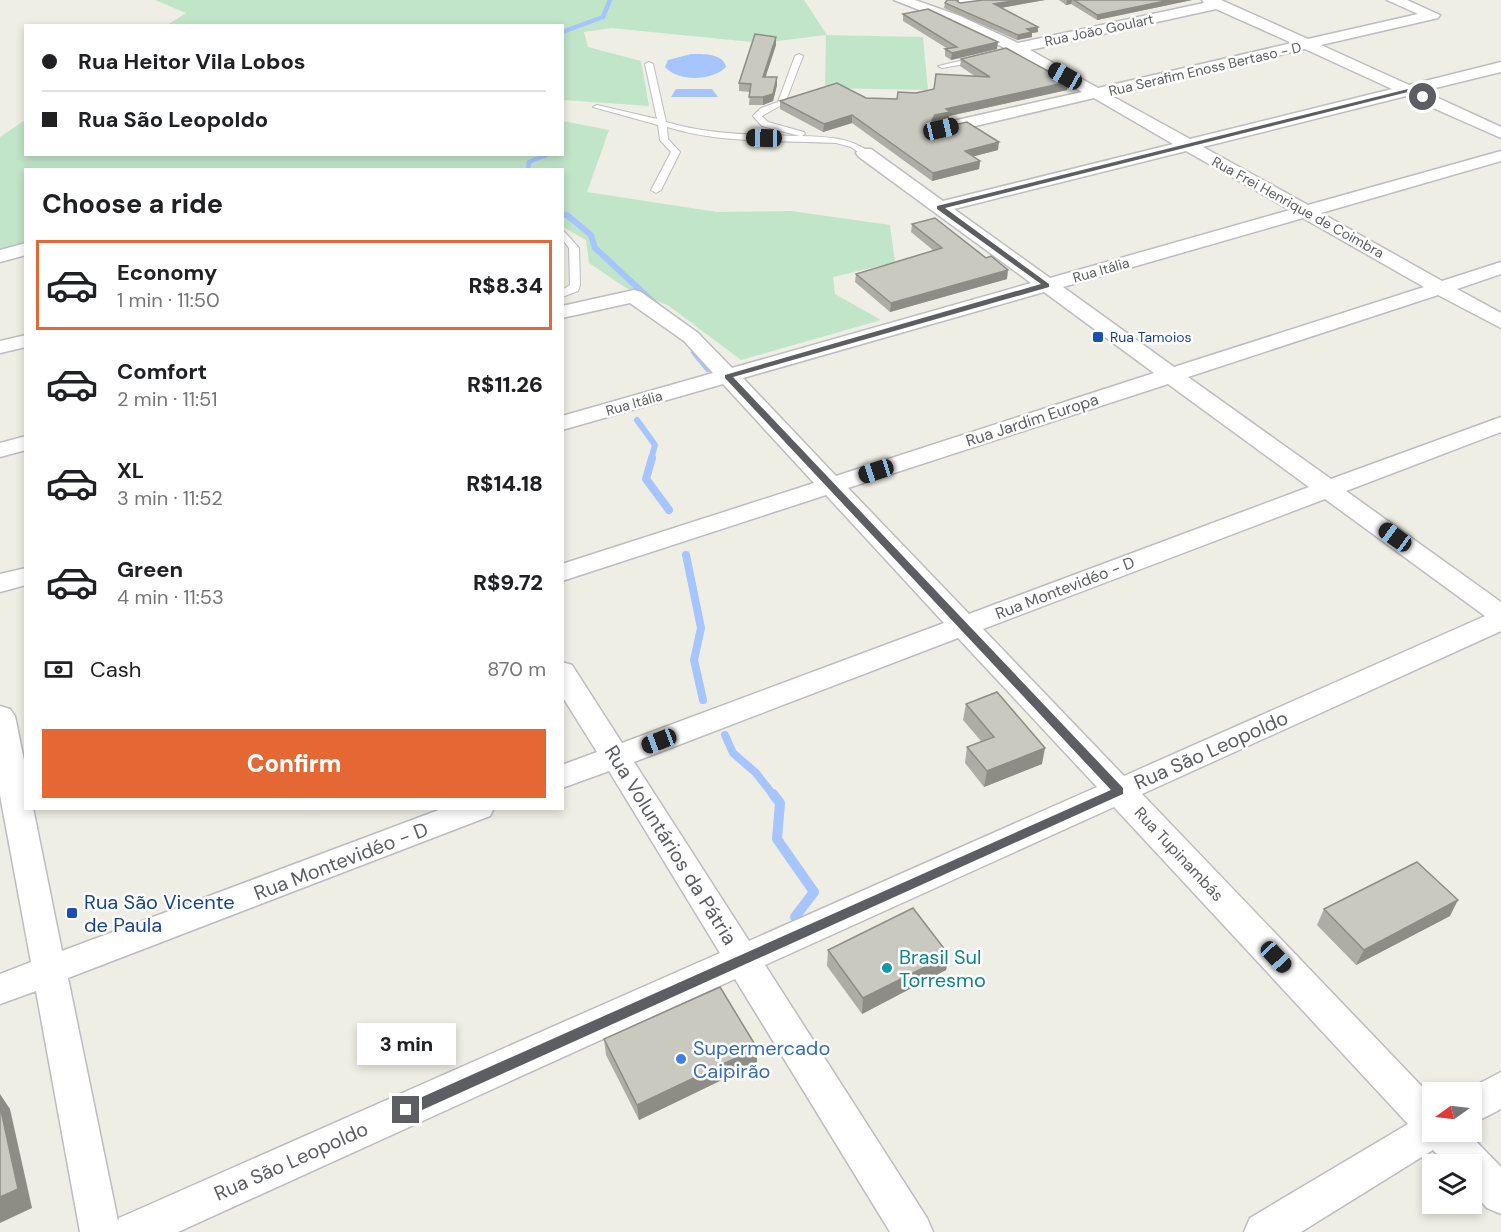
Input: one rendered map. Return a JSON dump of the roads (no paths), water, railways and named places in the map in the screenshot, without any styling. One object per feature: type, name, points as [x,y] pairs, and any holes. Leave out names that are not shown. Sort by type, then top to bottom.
[{"type":"street","name":"Rua Frei Henrique de Coimbra","points":[[901,0],[955,19],[1096,93],[1501,322]]},
{"type":"street","name":"Rua Serafim Enoss Bertaso - D","points":[[941,129],[1432,15],[1394,0]]},
{"type":"street","name":"Rua João Goulart","points":[[1012,50],[1213,2]]},
{"type":"street","points":[[1213,2],[1501,132]]},
{"type":"street","points":[[940,207],[1501,67]]},
{"type":"street","points":[[865,153],[1501,615]]},
{"type":"street","name":"Rua Itália","points":[[564,422],[1501,156]]},
{"type":"street","points":[[0,256],[24,250]]},
{"type":"street","name":"Rua Jardim Europa","points":[[564,572],[1501,268]]},
{"type":"street","name":"Rua Tupinambás","points":[[564,312],[634,296],[691,337],[1422,1112]]},
{"type":"street","points":[[0,347],[24,341]]},
{"type":"street","name":"Rua Montevidéo - D","points":[[564,776],[1501,424]]},
{"type":"street","points":[[0,450],[24,444]]},
{"type":"street","points":[[0,583],[24,577]]},
{"type":"street","name":"Rua São Leopoldo","points":[[133,1232],[1501,620]]},
{"type":"street","name":"Rua Voluntários da Pátria","points":[[564,675],[913,1232]]},
{"type":"street","points":[[0,716],[11,753],[49,970],[100,1232]]},
{"type":"street","name":"Rua Montevidéo - D","points":[[0,989],[474,810]]},
{"type":"street","points":[[1482,1101],[1501,1089]]},
{"type":"street","points":[[1264,1232],[1422,1136]]},
{"type":"street","points":[[1450,1142],[1501,1195]]},
{"type":"lane","points":[[799,56],[781,103],[764,110],[757,116],[765,123],[821,139],[854,145],[865,153]]},
{"type":"lane","points":[[942,66],[986,57]]},
{"type":"lane","points":[[649,64],[664,140],[676,152],[656,190]]},
{"type":"lane","points":[[597,107],[662,123],[689,133],[725,138],[821,139]]},
{"type":"lane","points":[[564,235],[574,248],[575,285],[574,290],[564,293]]},
{"type":"water","points":[[691,54],[707,54],[717,57],[724,62],[726,67],[713,75],[696,78],[678,75],[665,67],[668,60]]},
{"type":"water","points":[[676,89],[712,89],[718,97],[671,97]]},
{"type":"waterway","points":[[564,31],[603,17],[610,0]]},
{"type":"waterway","points":[[528,168],[529,162],[544,156]]},
{"type":"waterway","points":[[564,214],[591,235],[595,248],[663,311]]},
{"type":"waterway","points":[[694,352],[708,369]]},
{"type":"waterway","points":[[637,420],[655,445],[651,459]]},
{"type":"waterway","points":[[652,458],[646,479],[669,510]]},
{"type":"waterway","points":[[686,555],[701,628],[694,660],[703,700]]},
{"type":"waterway","points":[[725,735],[733,753],[756,773],[774,796]]},
{"type":"waterway","points":[[773,794],[780,803],[777,839],[814,892],[795,917]]},
{"type":"place","name":"Rua Tamoios","points":[[1098,337]]},
{"type":"place","name":"Rua São Vicente de Paula","points":[[72,913]]},
{"type":"place","name":"Brasil Sul Torresmo","points":[[887,968]]},
{"type":"place","name":"Supermercado Caipirão","points":[[681,1059]]}]
